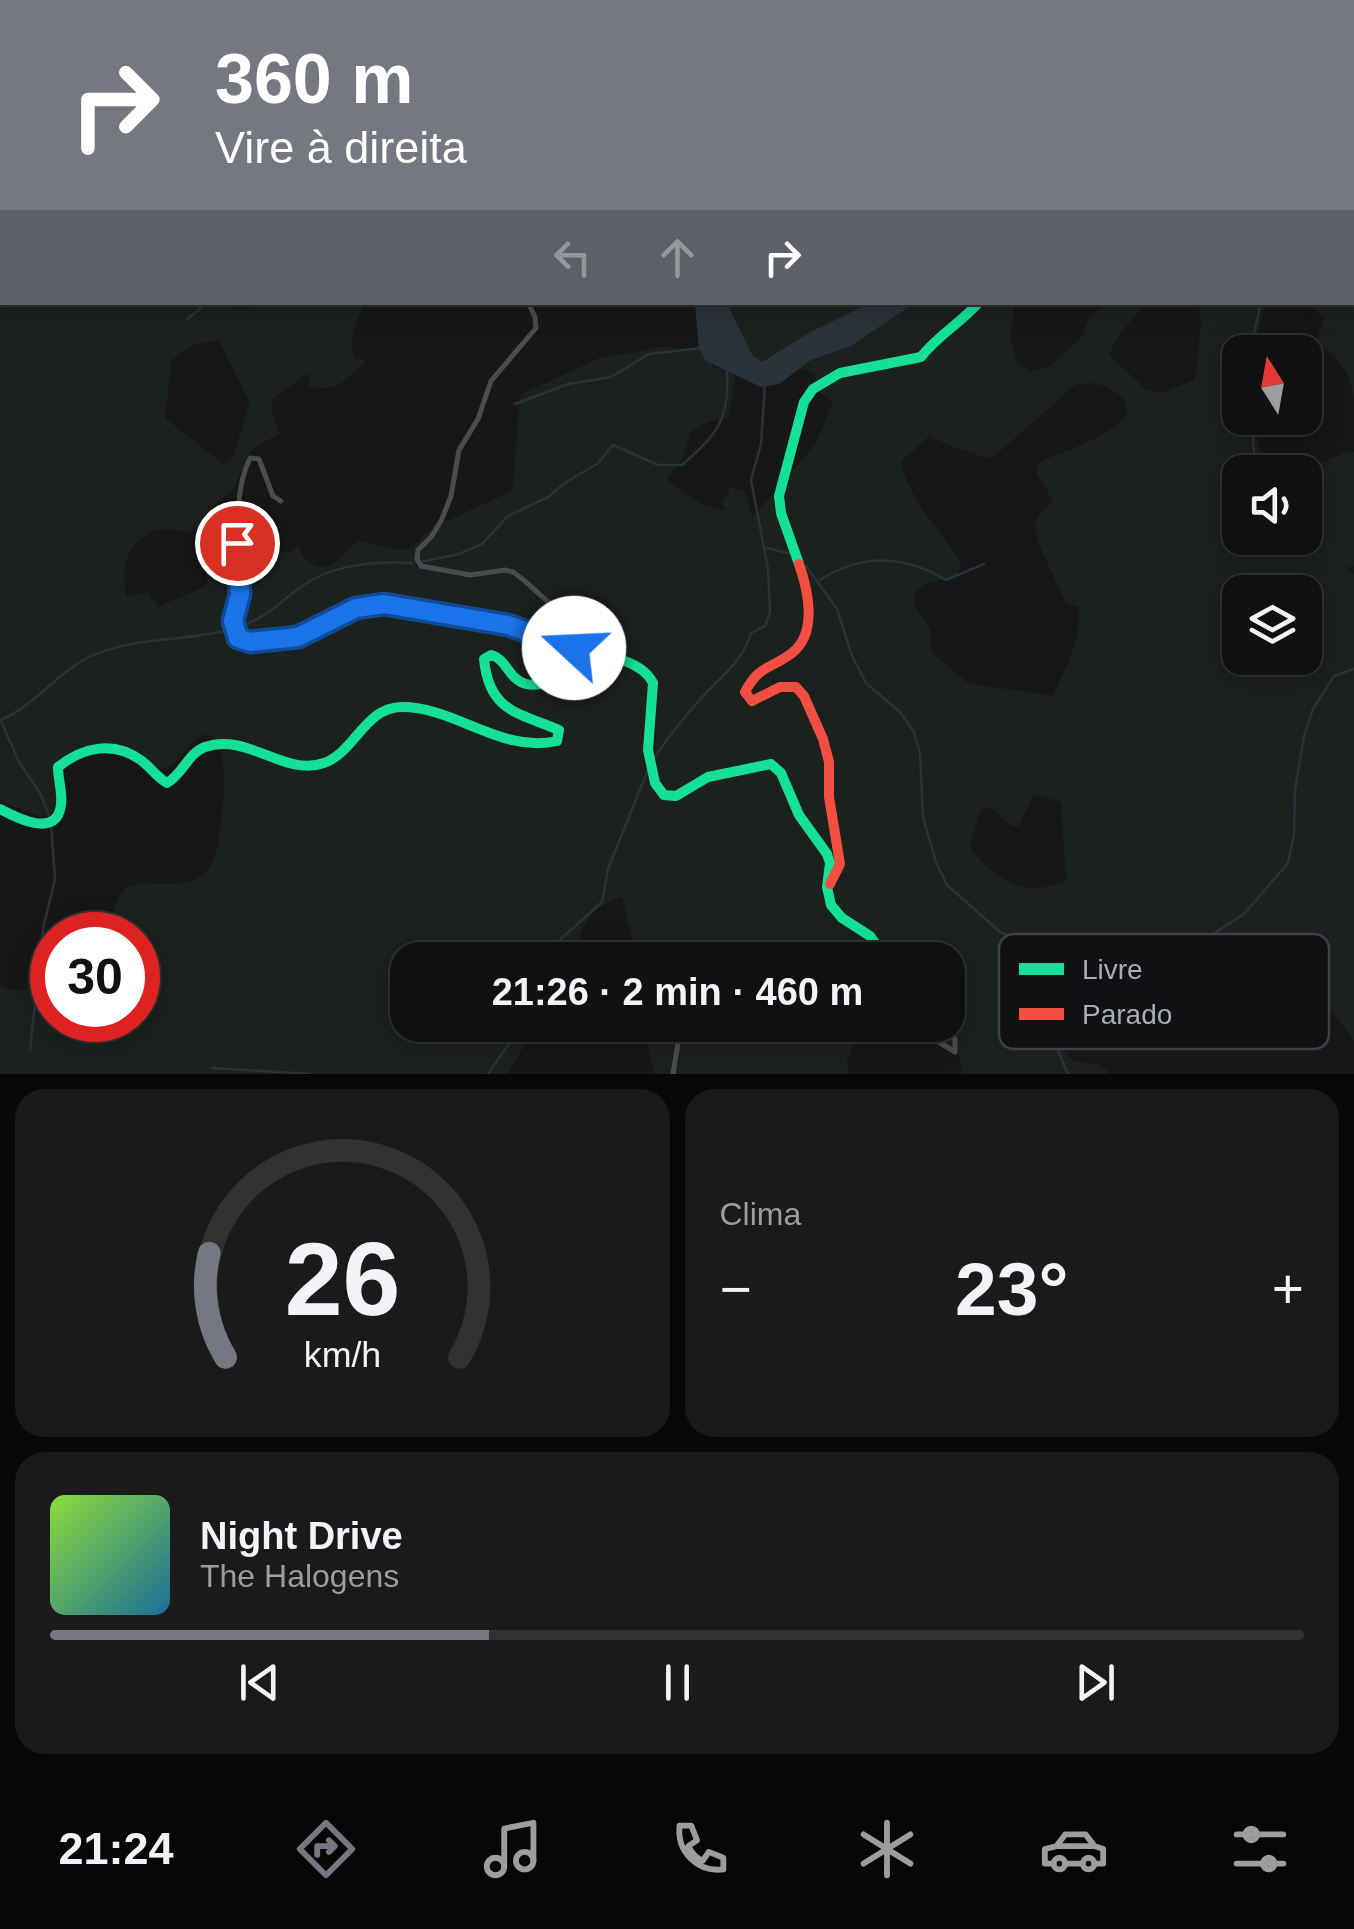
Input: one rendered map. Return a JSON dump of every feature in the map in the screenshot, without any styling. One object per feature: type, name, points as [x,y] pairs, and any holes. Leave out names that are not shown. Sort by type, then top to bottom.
[{"type":"street","points":[[529,305],[536,328],[491,381],[478,419],[459,450],[451,496],[442,518],[418,550],[416,560],[421,566],[470,575],[513,572],[564,613],[578,620],[606,620],[614,624],[623,641],[618,659]]},
{"type":"street","points":[[827,888],[840,864],[829,797],[826,746],[804,696],[796,687],[780,686],[752,701],[745,692],[759,668],[796,651],[805,635],[809,615],[807,586],[778,498],[806,398],[816,388],[848,370],[921,357],[938,336],[963,320],[976,305]]},
{"type":"street","points":[[282,501],[272,496],[259,459],[250,458],[244,472],[238,526],[240,594],[233,621],[238,638],[250,642],[298,637],[356,608],[384,604],[508,625],[574,648],[591,659]]},
{"type":"street","points":[[0,809],[33,823],[53,820],[60,812],[58,767],[88,749],[101,746],[128,752],[167,783],[175,780],[200,748],[210,745],[246,746],[304,767],[338,755],[372,717],[401,706],[475,725],[508,739],[547,746],[557,741],[559,730],[505,710],[496,698],[484,659],[491,655],[499,657],[515,678],[536,684],[604,656],[642,670],[656,692],[648,742],[655,785],[660,793],[668,797],[679,795],[711,776],[727,776],[756,764],[771,764],[782,773],[798,815],[827,854],[827,888],[832,905],[842,918],[874,942]]},
{"type":"street","points":[[672,1074],[678,1042]]},
{"type":"street","points":[[939,1042],[955,1052],[956,1042]]},
{"type":"shaded area","points":[[0,305],[227,305],[243,310],[267,305],[365,305],[352,344],[355,359],[366,360],[335,386],[309,386],[308,373],[274,398],[271,408],[280,433],[251,450],[233,490],[211,509],[212,514],[231,522],[250,540],[287,553],[298,546],[305,559],[318,567],[332,565],[358,540],[397,550],[411,548],[432,528],[512,491],[520,398],[526,392],[599,358],[661,347],[699,350],[715,367],[736,375],[728,418],[709,421],[691,432],[682,460],[667,479],[694,500],[726,511],[722,502],[731,487],[745,491],[753,517],[816,443],[833,401],[819,392],[815,373],[800,368],[851,346],[912,305],[1014,305],[1011,339],[1016,362],[1030,372],[1050,366],[1084,335],[1086,324],[1098,310],[1112,305],[1145,305],[1121,332],[1109,354],[1145,389],[1163,393],[1195,379],[1201,324],[1198,305],[1268,305],[1258,335],[1222,335],[1222,435],[1256,435],[1262,455],[1222,455],[1222,555],[1322,555],[1322,463],[1354,452],[1354,566],[1345,568],[1354,574],[1354,1041],[1329,1007],[1329,934],[999,934],[999,1049],[1064,1049],[1074,1061],[1098,1065],[1109,1074],[962,1074],[959,1048],[926,1042],[965,1042],[965,942],[633,942],[622,897],[593,913],[578,942],[390,942],[390,1042],[526,1042],[508,1074],[0,1074],[0,985],[13,990],[30,988],[30,1042],[160,1042],[160,912],[113,912],[119,896],[128,887],[185,882],[197,878],[212,863],[224,796],[220,743],[208,734],[196,739],[175,763],[166,767],[147,766],[109,746],[58,764],[57,812],[42,817],[0,802]],"holes":[[[218,340],[250,402],[232,459],[223,464],[165,418],[172,360],[193,345]],[[1075,385],[1103,386],[1120,395],[1127,414],[1098,437],[1045,459],[1036,467],[1053,500],[1037,518],[1037,537],[1065,602],[1079,607],[1072,653],[1053,696],[968,683],[932,653],[930,629],[914,600],[927,584],[958,575],[961,563],[919,503],[901,462],[929,436],[986,459],[996,455]],[[161,529],[206,537],[210,554],[206,586],[158,607],[149,593],[126,596],[126,564],[141,539]],[[1034,794],[1061,802],[1066,882],[1036,888],[1005,879],[988,868],[970,846],[984,808],[993,809],[1012,827],[1019,826]]]},
{"type":"shaded area","points":[[695,305],[718,305],[744,349],[762,362],[812,331],[866,305],[912,305],[851,346],[811,360],[779,384],[761,387],[706,361],[699,350]]},
{"type":"shaded area","points":[[718,305],[866,305],[812,331],[762,362],[740,345]]},
{"type":"shaded area","points":[[1309,305],[1354,305],[1354,401],[1342,367],[1322,347],[1322,335],[1318,335],[1324,317]]},
{"type":"shaded area","points":[[647,1042],[855,1042],[847,1060],[848,1074],[654,1074]]},
{"type":"waterway","points":[[187,319],[205,305]]},
{"type":"waterway","points":[[721,305],[750,363]]},
{"type":"waterway","points":[[1254,335],[1260,305]]},
{"type":"waterway","points":[[515,404],[568,384],[611,377],[649,354],[701,348]]},
{"type":"waterway","points":[[420,562],[459,554],[482,544],[508,516],[548,497],[597,464],[613,445],[658,465],[682,465],[718,426],[726,403],[727,372]]},
{"type":"waterway","points":[[655,757],[737,660],[751,633],[765,626],[770,612],[768,569],[751,480],[761,444],[765,385]]},
{"type":"waterway","points":[[1253,435],[1254,455]]},
{"type":"waterway","points":[[766,548],[792,554]]},
{"type":"waterway","points":[[820,580],[852,565],[883,560],[914,566],[946,580],[984,564]]},
{"type":"waterway","points":[[239,627],[324,574],[367,564],[412,563]]},
{"type":"waterway","points":[[806,566],[837,609],[852,656],[866,683],[900,712],[914,732],[920,753],[923,817],[947,885],[1005,934]]},
{"type":"waterway","points":[[0,720],[24,707],[77,664],[106,650],[228,630]]},
{"type":"waterway","points":[[1213,934],[1244,914],[1288,863],[1294,834],[1295,790],[1313,709],[1334,676],[1354,669]]},
{"type":"waterway","points":[[1,721],[49,815]]},
{"type":"waterway","points":[[557,942],[602,902],[608,869],[647,772]]},
{"type":"waterway","points":[[30,1050],[43,929],[55,879],[51,824]]},
{"type":"waterway","points":[[488,1074],[510,1042]]},
{"type":"waterway","points":[[1057,1049],[1068,1074]]},
{"type":"waterway","points":[[212,1068],[310,1074]]},
{"type":"traffic: fast","points":[[799,564],[779,496],[804,402],[813,389],[840,373],[921,357],[976,305]]},
{"type":"traffic: fast","points":[[0,809],[33,823],[50,822],[61,805],[58,767],[99,749],[131,754],[167,783],[199,750],[221,744],[251,749],[294,764],[324,763],[344,750],[379,714],[402,707],[441,714],[517,741],[557,741],[559,730],[519,714],[499,700],[487,677],[484,659],[496,657],[520,682],[539,685],[587,663],[614,658],[637,667],[653,683],[648,750],[655,783],[664,795],[676,796],[708,777],[771,764],[781,773],[799,815],[827,854],[831,905],[874,942]]},
{"type":"traffic: jam","points":[[799,564],[808,598],[805,634],[792,653],[760,672],[745,692],[752,701],[780,687],[796,687],[804,696],[829,762],[829,797],[840,864],[830,884]]},
{"type":"route","points":[[237,543],[240,594],[234,630],[238,638],[250,642],[298,637],[356,608],[384,604],[508,625],[574,648]]}]
